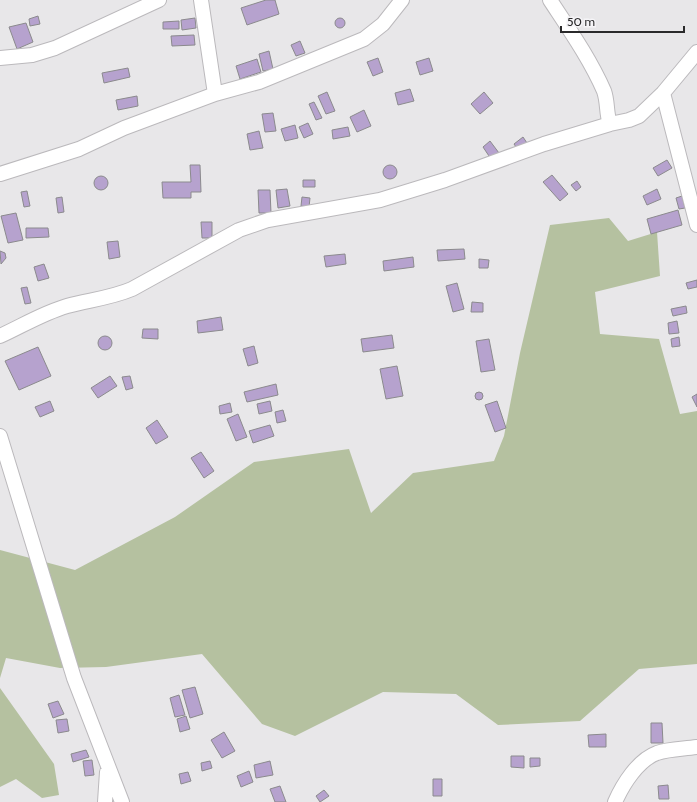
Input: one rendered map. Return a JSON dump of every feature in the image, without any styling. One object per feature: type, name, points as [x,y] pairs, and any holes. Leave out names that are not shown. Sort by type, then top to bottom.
[{"type":"street","points":[[0,58],[32,55],[55,48],[159,0]]},
{"type":"street","points":[[201,0],[215,94]]},
{"type":"street","points":[[0,174],[79,149],[124,128],[215,94],[259,82],[364,39],[383,24],[402,0]]},
{"type":"street","points":[[550,0],[574,37],[604,92],[607,104],[606,115],[610,124]]},
{"type":"street","points":[[0,336],[39,316],[67,306],[116,296],[239,230],[268,220],[380,200],[445,180],[544,144],[639,116],[663,93],[697,52]]},
{"type":"street","points":[[663,93],[697,225]]},
{"type":"street","points":[[0,436],[74,678],[122,802]]},
{"type":"street","points":[[615,802],[629,778],[641,763],[651,756],[656,753],[697,747]]},
{"type":"street","points":[[105,802],[107,761]]},
{"type":"green space","points":[[609,218],[628,241],[657,232],[660,276],[595,292],[600,334],[659,339],[680,414],[697,411],[697,664],[639,669],[580,721],[498,725],[456,694],[383,692],[295,736],[262,724],[202,654],[106,667],[60,668],[6,658],[0,678],[0,550],[75,570],[175,517],[254,462],[349,449],[371,513],[413,473],[494,461],[504,436],[520,353],[550,225]]},
{"type":"green space","points":[[0,688],[54,764],[59,795],[42,798],[16,779],[0,787]]},
{"type":"building","points":[[266,0],[275,0],[279,14],[247,25],[241,8]]},
{"type":"building","points":[[38,16],[40,24],[30,26],[29,19]]},
{"type":"building","points":[[195,18],[196,28],[182,30],[181,20]]},
{"type":"building","points":[[338,18],[342,18],[344,19],[344,27],[338,28],[335,25],[335,21]]},
{"type":"building","points":[[179,21],[179,29],[163,29],[163,22]]},
{"type":"building","points":[[26,23],[33,42],[17,49],[9,27]]},
{"type":"building","points":[[194,35],[195,45],[172,46],[171,36]]},
{"type":"building","points":[[300,41],[305,53],[296,56],[291,45]]},
{"type":"building","points":[[269,51],[273,69],[263,71],[259,54]]},
{"type":"building","points":[[378,58],[383,72],[373,76],[367,62]]},
{"type":"building","points":[[429,58],[433,71],[420,75],[416,62]]},
{"type":"building","points":[[257,59],[261,72],[240,79],[236,66]]},
{"type":"building","points":[[128,68],[130,77],[104,83],[102,73]]},
{"type":"building","points":[[410,89],[414,101],[398,105],[395,93]]},
{"type":"building","points":[[327,92],[335,111],[326,114],[318,96]]},
{"type":"building","points":[[484,92],[493,103],[480,114],[471,104]]},
{"type":"building","points":[[137,96],[138,106],[118,110],[116,100]]},
{"type":"building","points":[[314,102],[322,118],[316,120],[309,104]]},
{"type":"building","points":[[364,110],[371,126],[357,132],[350,117]]},
{"type":"building","points":[[273,113],[276,131],[265,132],[262,114]]},
{"type":"building","points":[[308,123],[313,134],[304,138],[299,127]]},
{"type":"building","points":[[295,125],[298,138],[285,141],[281,129]]},
{"type":"building","points":[[348,127],[350,136],[333,139],[332,130]]},
{"type":"building","points":[[259,131],[263,148],[250,150],[247,134]]},
{"type":"building","points":[[523,137],[527,143],[518,150],[514,144]]},
{"type":"building","points":[[490,141],[499,153],[491,159],[483,147]]},
{"type":"building","points":[[667,160],[672,168],[658,176],[653,168]]},
{"type":"building","points":[[190,165],[200,165],[201,192],[191,192],[191,198],[163,198],[162,182],[191,182]]},
{"type":"building","points":[[390,165],[395,167],[397,172],[395,177],[390,179],[385,177],[383,172],[385,167]]},
{"type":"building","points":[[552,175],[568,194],[560,201],[543,182]]},
{"type":"building","points":[[101,176],[106,178],[108,183],[106,188],[101,190],[96,188],[94,183],[96,178]]},
{"type":"building","points":[[303,180],[315,180],[315,187],[303,187]]},
{"type":"building","points":[[577,181],[581,187],[576,191],[571,185]]},
{"type":"building","points":[[287,189],[290,206],[278,208],[276,190]]},
{"type":"building","points":[[657,189],[661,199],[647,205],[643,196]]},
{"type":"building","points":[[258,190],[270,190],[271,213],[259,213]]},
{"type":"building","points":[[27,191],[30,206],[24,207],[21,192]]},
{"type":"building","points":[[682,196],[685,208],[679,209],[676,198]]},
{"type":"building","points":[[62,197],[64,212],[58,213],[56,198]]},
{"type":"building","points":[[302,197],[310,198],[309,207],[301,206]]},
{"type":"building","points":[[678,210],[682,225],[651,234],[647,219]]},
{"type":"building","points":[[16,213],[23,240],[8,243],[1,216]]},
{"type":"building","points":[[201,222],[212,222],[212,238],[202,238]]},
{"type":"building","points":[[26,228],[48,228],[49,237],[26,238]]},
{"type":"building","points":[[118,241],[120,257],[109,259],[107,242]]},
{"type":"building","points":[[464,249],[465,259],[438,261],[437,250]]},
{"type":"building","points":[[0,251],[5,253],[6,258],[1,264]]},
{"type":"building","points":[[345,254],[346,264],[326,267],[324,256]]},
{"type":"building","points":[[413,257],[414,267],[384,271],[383,261]]},
{"type":"building","points":[[479,259],[489,260],[488,268],[479,268]]},
{"type":"building","points":[[44,264],[49,278],[38,281],[34,267]]},
{"type":"building","points":[[697,280],[697,287],[688,289],[686,283]]},
{"type":"building","points":[[457,283],[464,309],[453,312],[446,286]]},
{"type":"building","points":[[27,287],[31,303],[25,304],[21,288]]},
{"type":"building","points":[[472,302],[483,303],[483,312],[471,312]]},
{"type":"building","points":[[686,306],[687,313],[673,316],[671,309]]},
{"type":"building","points":[[221,317],[223,330],[198,333],[197,321]]},
{"type":"building","points":[[677,321],[679,333],[669,334],[668,323]]},
{"type":"building","points":[[143,329],[158,329],[158,339],[142,338]]},
{"type":"building","points":[[392,335],[394,348],[363,352],[361,339]]},
{"type":"building","points":[[105,336],[110,338],[112,343],[110,348],[105,350],[100,348],[98,343],[100,338]]},
{"type":"building","points":[[679,337],[680,346],[672,347],[671,339]]},
{"type":"building","points":[[489,339],[495,370],[481,372],[476,341]]},
{"type":"building","points":[[254,346],[258,363],[248,366],[243,349]]},
{"type":"building","points":[[38,347],[51,376],[19,390],[5,361]]},
{"type":"building","points":[[397,366],[403,396],[386,399],[380,369]]},
{"type":"building","points":[[110,376],[117,386],[98,398],[91,388]]},
{"type":"building","points":[[130,376],[133,388],[126,390],[122,377]]},
{"type":"building","points":[[276,384],[278,395],[247,402],[244,392]]},
{"type":"building","points":[[479,392],[482,393],[482,399],[479,400],[476,399],[475,396],[476,393]]},
{"type":"building","points":[[697,394],[697,407],[692,397]]},
{"type":"building","points":[[50,401],[54,411],[40,417],[35,407]]},
{"type":"building","points":[[270,401],[272,411],[259,414],[257,404]]},
{"type":"building","points":[[497,401],[506,428],[495,432],[485,405]]},
{"type":"building","points":[[230,403],[232,412],[220,414],[219,406]]},
{"type":"building","points":[[283,410],[286,421],[277,423],[275,412]]},
{"type":"building","points":[[238,414],[247,437],[236,441],[227,419]]},
{"type":"building","points":[[157,420],[168,437],[156,444],[146,428]]},
{"type":"building","points":[[270,425],[274,436],[253,443],[249,431]]},
{"type":"building","points":[[201,452],[214,471],[204,478],[191,458]]},
{"type":"building","points":[[195,687],[203,714],[190,718],[182,690]]},
{"type":"building","points":[[179,695],[185,715],[175,717],[170,698]]},
{"type":"building","points":[[58,701],[64,714],[53,718],[48,704]]},
{"type":"building","points":[[186,716],[190,729],[180,732],[177,719]]},
{"type":"building","points":[[67,719],[69,731],[58,733],[56,720]]},
{"type":"building","points":[[651,723],[662,723],[663,743],[651,743]]},
{"type":"building","points":[[224,732],[235,751],[222,758],[211,740]]},
{"type":"building","points":[[606,734],[606,747],[589,747],[588,735]]},
{"type":"building","points":[[86,750],[89,757],[73,762],[71,754]]},
{"type":"building","points":[[511,756],[524,756],[524,768],[511,767]]},
{"type":"building","points":[[530,758],[540,758],[540,766],[530,767]]},
{"type":"building","points":[[92,760],[94,775],[85,776],[83,761]]},
{"type":"building","points":[[210,761],[212,768],[202,771],[201,763]]},
{"type":"building","points":[[270,761],[273,775],[256,778],[254,765]]},
{"type":"building","points":[[249,771],[253,782],[241,787],[237,776]]},
{"type":"building","points":[[188,772],[191,781],[181,784],[179,774]]},
{"type":"building","points":[[433,779],[442,779],[442,796],[433,796]]},
{"type":"building","points":[[668,785],[669,799],[659,799],[658,786]]},
{"type":"building","points":[[280,786],[286,802],[275,802],[270,789]]},
{"type":"building","points":[[324,790],[329,796],[320,802],[316,796]]}]
